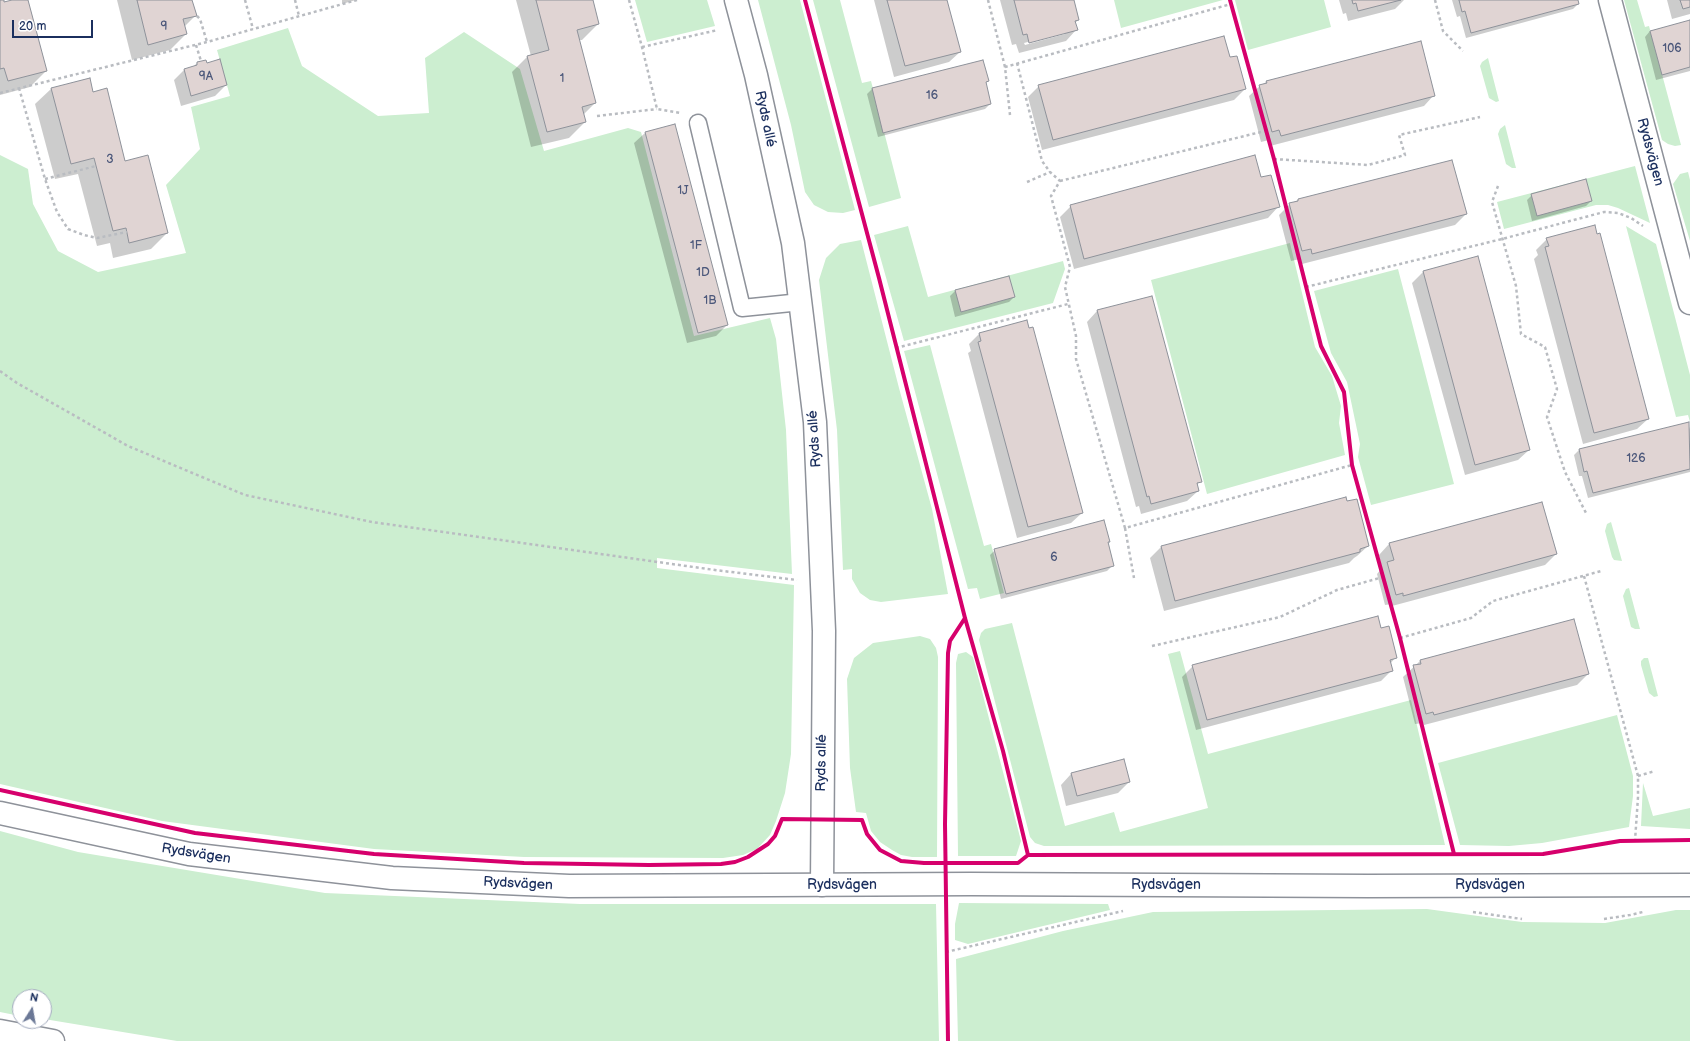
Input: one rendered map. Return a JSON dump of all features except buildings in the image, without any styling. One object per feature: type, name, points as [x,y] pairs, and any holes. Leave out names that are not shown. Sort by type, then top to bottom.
[{"type":"main road","name":"Ryds allé","points":[[736,0],[756,75],[793,243],[815,422],[824,631],[822,885]]},
{"type":"main road","name":"Rydsvägen","points":[[1610,0],[1690,303]]},
{"type":"main road","name":"Rydsvägen","points":[[0,813],[189,854],[392,878],[569,886],[971,884],[1690,885]]},
{"type":"main road","points":[[0,1031],[53,1041]]},
{"type":"lane","points":[[698,123],[742,308],[801,302]]},
{"type":"path","points":[[245,0],[253,29]]},
{"type":"path","points":[[295,0],[299,16]]},
{"type":"path","points":[[0,93],[206,42],[357,0]]},
{"type":"path","points":[[629,0],[657,109]]},
{"type":"path","points":[[988,0],[1005,66],[1010,115]]},
{"type":"path","points":[[1435,0],[1443,31],[1463,51]]},
{"type":"path","points":[[1005,66],[1231,4]]},
{"type":"path","points":[[197,16],[200,19],[206,42]]},
{"type":"path","points":[[642,47],[720,30]]},
{"type":"path","points":[[196,44],[201,61]]},
{"type":"path","points":[[1017,63],[1042,161],[1050,172],[1060,181]]},
{"type":"path","points":[[20,88],[45,179],[57,212],[68,229],[97,238],[127,232]]},
{"type":"path","points":[[597,116],[657,109],[675,111],[688,116],[698,123]]},
{"type":"path","points":[[1274,159],[1368,165],[1405,155],[1399,136],[1480,117]]},
{"type":"path","points":[[1134,578],[1125,528],[1076,359],[1076,336],[1065,287],[1070,267],[1051,196],[1060,181],[1265,131]]},
{"type":"path","points":[[45,179],[96,166]]},
{"type":"path","points":[[1027,182],[1050,172]]},
{"type":"path","points":[[1498,186],[1492,202],[1516,286],[1521,334],[1545,347],[1557,390],[1547,417],[1565,472],[1586,513]]},
{"type":"path","points":[[1306,287],[1502,239],[1604,212],[1618,213],[1631,218],[1649,229],[1676,252]]},
{"type":"path","points":[[896,348],[1068,304]]},
{"type":"path","points":[[0,371],[16,383],[128,446],[245,495],[372,522],[715,570],[798,580]]},
{"type":"path","points":[[1125,528],[1352,466]]},
{"type":"path","points":[[1400,638],[1471,618],[1494,601],[1601,571]]},
{"type":"path","points":[[1584,576],[1638,776],[1635,841]]},
{"type":"path","points":[[1152,646],[1280,617],[1337,590],[1383,577]]},
{"type":"path","points":[[1638,776],[1655,771]]},
{"type":"path","points":[[946,952],[1124,911]]},
{"type":"path","points":[[1468,912],[1522,919]]},
{"type":"green space","points":[[635,0],[707,0],[715,26],[647,42]]},
{"type":"green space","points":[[758,0],[800,0],[855,210],[843,213],[828,212],[814,205],[805,192],[791,125]]},
{"type":"green space","points":[[813,0],[840,0],[862,83],[871,81],[901,198],[869,207]]},
{"type":"green space","points":[[1114,0],[1223,0],[1121,28]]},
{"type":"green space","points":[[1235,0],[1324,0],[1331,27],[1248,50]]},
{"type":"green space","points":[[1624,0],[1637,0],[1645,27],[1649,26],[1681,145],[1675,146],[1662,140]]},
{"type":"green space","points":[[288,28],[302,66],[378,116],[429,113],[425,58],[464,32],[520,69],[544,151],[628,128],[641,132],[694,336],[770,318],[776,339],[786,430],[792,574],[657,558],[657,568],[794,585],[791,754],[785,793],[776,821],[770,835],[757,849],[743,855],[723,858],[524,857],[374,849],[162,821],[0,784],[0,155],[28,169],[33,204],[58,251],[98,272],[186,253],[166,185],[200,149],[191,107],[230,96],[217,50]]},
{"type":"green space","points":[[1488,58],[1499,101],[1496,102],[1489,98],[1480,66],[1482,62]]},
{"type":"green space","points":[[1505,125],[1516,168],[1512,168],[1506,164],[1498,134],[1500,129]]},
{"type":"green space","points":[[1635,166],[1650,223],[1618,208],[1608,205],[1596,205],[1504,229],[1497,202]]},
{"type":"green space","points":[[1688,172],[1690,180],[1690,241],[1673,184],[1680,174]]},
{"type":"green space","points":[[908,226],[928,297],[1063,261],[1065,269],[1053,303],[904,341],[874,235]]},
{"type":"green space","points":[[1626,226],[1656,244],[1690,375],[1690,422],[1688,415],[1676,417]]},
{"type":"green space","points":[[861,240],[932,509],[948,594],[881,602],[870,600],[860,593],[852,579],[852,569],[843,570],[837,430],[819,280],[826,258],[840,244]]},
{"type":"green space","points":[[1290,243],[1315,347],[1332,376],[1341,406],[1339,423],[1345,455],[1207,494],[1151,280]]},
{"type":"green space","points":[[1398,269],[1454,484],[1371,505],[1358,457],[1360,444],[1347,382],[1331,353],[1314,291]]},
{"type":"green space","points":[[930,345],[984,546],[991,544],[1004,593],[980,599],[977,588],[968,589],[904,351]]},
{"type":"green space","points":[[1611,522],[1622,561],[1614,560],[1612,557],[1605,531],[1607,524]]},
{"type":"green space","points":[[1629,588],[1640,629],[1631,627],[1623,596],[1626,589]]},
{"type":"green space","points":[[1012,623],[1065,826],[1114,812],[1120,832],[1208,808],[1168,654],[1180,651],[1208,754],[1411,700],[1445,845],[1044,846],[1035,843],[1030,837],[979,640],[981,633],[985,629]]},
{"type":"green space","points":[[920,636],[930,639],[936,648],[938,657],[937,857],[912,857],[901,855],[880,842],[871,831],[866,813],[856,812],[850,768],[847,679],[854,658],[873,643]]},
{"type":"green space","points":[[966,652],[973,657],[1021,841],[1016,856],[958,856],[956,663],[958,654]]},
{"type":"green space","points":[[1644,658],[1648,658],[1658,696],[1654,697],[1649,693],[1641,665],[1641,661]]},
{"type":"green space","points":[[1617,715],[1633,776],[1633,796],[1629,827],[1542,843],[1509,846],[1460,845],[1438,763]]},
{"type":"green space","points":[[1643,783],[1653,816],[1690,808],[1690,829],[1641,826]]},
{"type":"green space","points":[[0,831],[78,852],[325,893],[580,904],[936,904],[939,1041],[177,1041],[52,1020],[52,989],[12,989],[12,1014],[0,1012]]},
{"type":"green space","points":[[959,903],[1108,904],[1110,910],[968,944],[955,940],[955,924]]},
{"type":"green space","points":[[1427,909],[1522,922],[1605,923],[1676,910],[1690,910],[1690,1041],[958,1041],[956,959],[1063,931],[1153,912]]},
{"type":"cycle path","points":[[805,0],[879,278],[965,618],[1003,751],[1028,855]]},
{"type":"cycle path","points":[[1230,0],[1274,159],[1321,346],[1344,392],[1352,465],[1400,638],[1454,854]]},
{"type":"cycle path","points":[[948,1041],[945,824],[948,653],[950,641],[965,618]]},
{"type":"cycle path","points":[[0,790],[195,833],[374,854],[524,863],[649,865],[721,864],[735,862],[748,857],[768,844],[775,836],[782,819],[862,820],[867,834],[880,850],[901,861],[924,863],[1018,863],[1028,855],[1543,854],[1620,841],[1690,840]]}]
